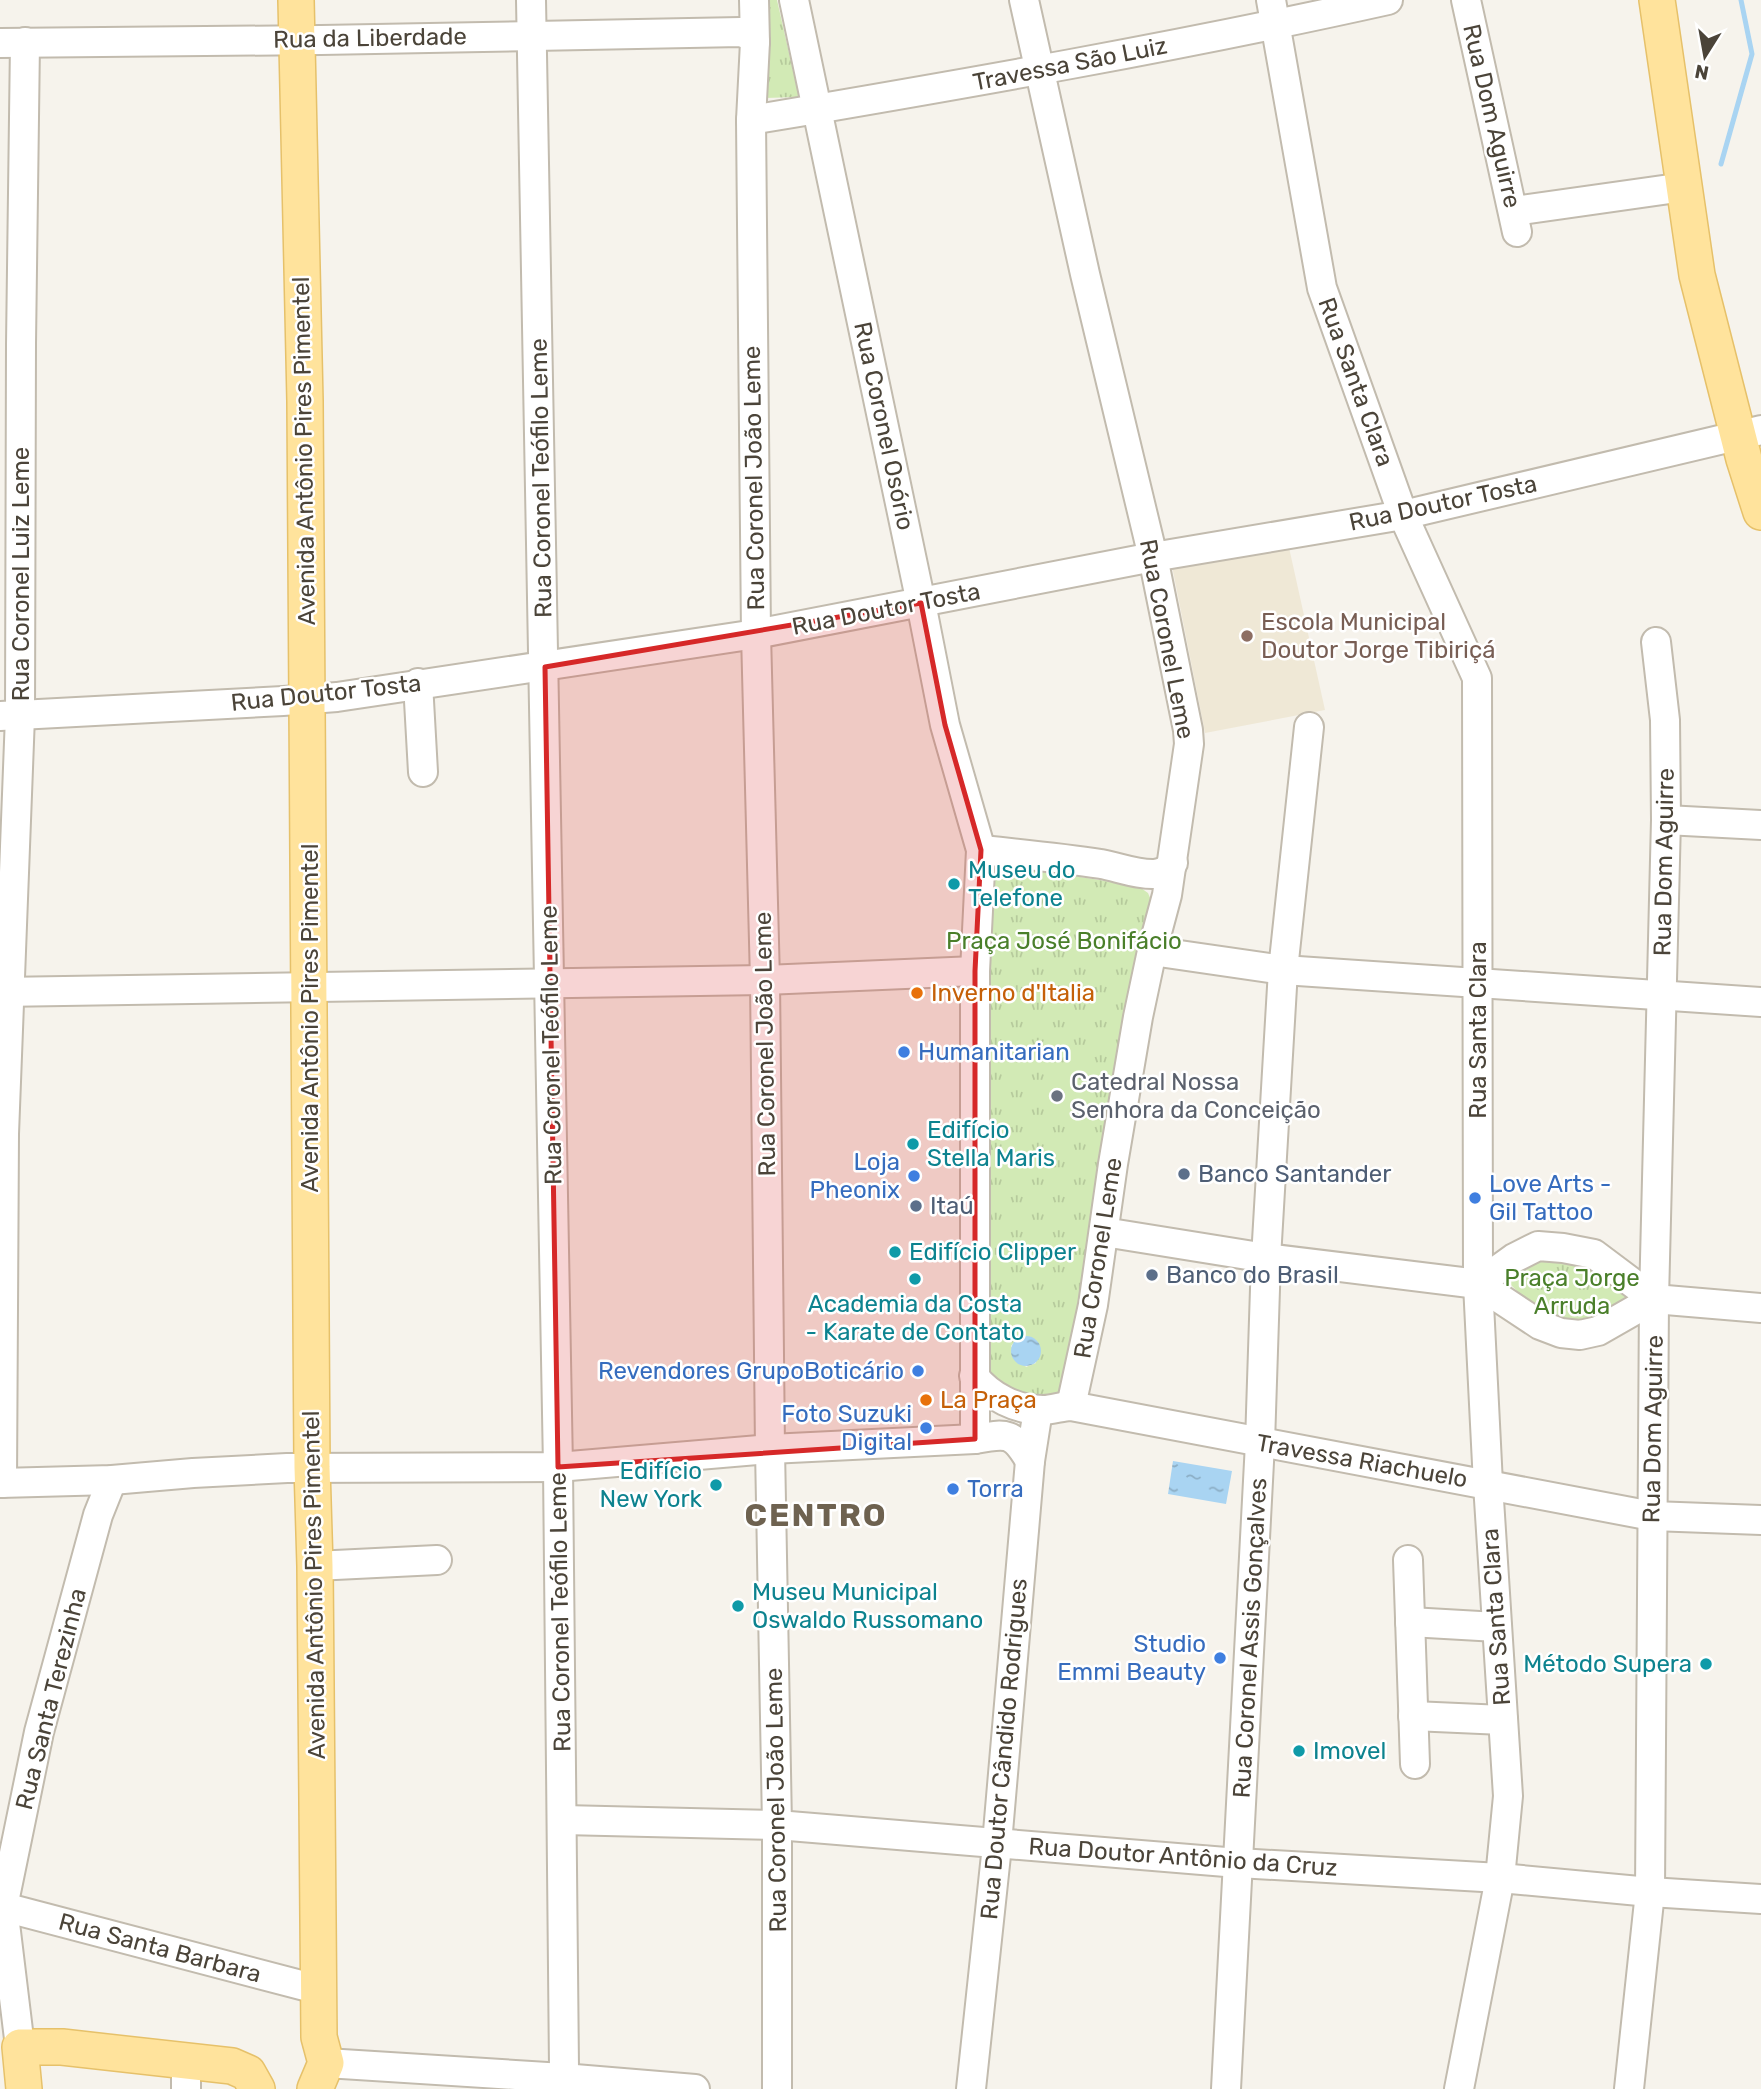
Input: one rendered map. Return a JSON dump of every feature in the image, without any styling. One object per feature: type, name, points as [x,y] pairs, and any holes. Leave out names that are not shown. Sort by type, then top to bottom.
[{"type":"main road","name":"Avenida Antônio Pires Pimentel","points":[[290,2089],[307,2063],[320,2063],[312,1468],[305,387],[296,0]]},
{"type":"main road","points":[[1657,0],[1697,275],[1749,432],[1761,512]]},
{"type":"main road","points":[[20,2047],[62,2047],[186,2075],[214,2063],[248,2073],[257,2089]]},
{"type":"main road","name":"Rua Santa Terezinha","points":[[20,2047],[24,2089]]},
{"type":"street","name":"Rua Coronel Teófilo Leme","points":[[531,0],[558,1467],[564,2055],[560,2083]]},
{"type":"street","name":"Rua Coronel Osório","points":[[794,0],[945,725],[981,850]]},
{"type":"street","name":"Rua Coronel Leme","points":[[1024,0],[1085,274],[1153,557],[1189,744],[1160,869],[1160,884],[1167,895],[1138,1017],[1093,1305],[1071,1406]]},
{"type":"street","name":"Travessa São Luiz","points":[[751,120],[1040,71],[1273,13],[1388,0]]},
{"type":"street","name":"Rua Dom Aguirre","points":[[1466,0],[1515,221],[1684,187]]},
{"type":"street","name":"Rua Santa Clara","points":[[1273,13],[1322,288],[1404,515],[1477,678],[1478,1284],[1508,1796],[1500,1878],[1459,2089]]},
{"type":"street","name":"Rua da Liberdade","points":[[12,43],[532,35],[751,22]]},
{"type":"street","name":"Rua Coronel João Leme","points":[[751,22],[756,634],[765,980],[777,1825],[777,2089]]},
{"type":"street","name":"Rua Coronel Luiz Leme","points":[[1,1483],[10,716],[12,43]]},
{"type":"street","name":"Rua Doutor Tosta","points":[[10,716],[307,700],[756,634],[1153,557],[1404,515],[1749,432]]},
{"type":"street","name":"Rua Dom Aguirre","points":[[1629,2089],[1650,1892],[1654,1299],[1666,820],[1665,720],[1656,642]]},
{"type":"street","points":[[418,683],[423,772]]},
{"type":"street","name":"Rua Coronel Assis Gonçalves","points":[[1226,2089],[1260,1443],[1266,1258],[1283,970],[1309,727]]},
{"type":"street","points":[[1666,820],[1761,825]]},
{"type":"street","points":[[975,1439],[975,971],[981,850],[1160,869]]},
{"type":"street","points":[[1153,951],[1283,970],[1761,1002]]},
{"type":"street","points":[[5,992],[765,980],[975,971]]},
{"type":"street","points":[[1104,1232],[1266,1258],[1478,1284],[1540,1325],[1560,1333],[1580,1335],[1598,1331],[1654,1299]]},
{"type":"street","points":[[1478,1284],[1514,1258],[1538,1246],[1563,1248],[1594,1255],[1654,1299],[1761,1308]]},
{"type":"street","name":"Travessa Riachuelo","points":[[974,1376],[984,1389],[1001,1399],[1038,1410],[1071,1406],[1652,1516],[1761,1520]]},
{"type":"street","name":"Rua Doutor Cândido Rodrigues","points":[[971,2089],[997,1842],[1030,1461],[1038,1410]]},
{"type":"street","points":[[1,1483],[112,1480],[193,1473],[312,1468],[558,1467],[770,1449],[991,1436],[1010,1437],[1020,1445],[1030,1461]]},
{"type":"street","name":"Rua Santa Terezinha","points":[[20,2047],[2,1907],[39,1732],[98,1515],[112,1480]]},
{"type":"street","points":[[315,1566],[436,1560]]},
{"type":"street","points":[[1408,1560],[1415,1764]]},
{"type":"street","points":[[1410,1622],[1497,1627]]},
{"type":"street","points":[[1413,1716],[1503,1720]]},
{"type":"street","name":"Rua Doutor Antônio da Cruz","points":[[562,1820],[777,1825],[1238,1863],[1500,1878],[1761,1899]]},
{"type":"street","name":"Rua Santa Barbara","points":[[2,1907],[320,1990]]},
{"type":"street","points":[[320,2063],[560,2083],[695,2089]]},
{"type":"highlighted area","points":[[921,603],[945,725],[981,850],[975,971],[975,1439],[558,1467],[545,667]]},
{"type":"shaded area","name":"Escola Municipal Doutor Jorge Tibiriçá","points":[[1288,543],[1325,710],[1205,733],[1171,561]]},
{"type":"green space","points":[[764,0],[777,0],[799,97],[765,98]]},
{"type":"green space","name":"Praça José Bonifácio","points":[[1016,867],[1138,886],[1148,893],[1151,900],[1065,1389],[1051,1399],[1009,1394],[986,1372],[987,941],[992,884],[1000,871]],"holes":[[[1026,1336],[1036,1363],[1026,1367],[1011,1346],[1017,1339]]]},
{"type":"green space","name":"Praça Jorge Arruda","points":[[1579,1258],[1639,1295],[1600,1324],[1556,1322],[1507,1281],[1542,1260]]},
{"type":"water","points":[[1026,1336],[1037,1340],[1041,1351],[1037,1362],[1026,1366],[1015,1362],[1011,1351],[1015,1340]]},
{"type":"water","points":[[1173,1461],[1232,1471],[1226,1504],[1168,1494]]},
{"type":"waterway","points":[[1721,164],[1752,54],[1741,0]]},
{"type":"place","name":"Escola Municipal Doutor Jorge Tibiriçá","points":[[1247,636]]},
{"type":"place","name":"Museu do Telefone","points":[[954,884]]},
{"type":"place","name":"Inverno d'Italia","points":[[917,993]]},
{"type":"place","name":"Humanitarian","points":[[904,1052]]},
{"type":"place","name":"Catedral Nossa Senhora da Conceição","points":[[1057,1096]]},
{"type":"place","name":"Edifício Stella Maris","points":[[913,1144]]},
{"type":"place","name":"Banco Santander","points":[[1184,1174]]},
{"type":"place","name":"Loja Pheonix","points":[[914,1176]]},
{"type":"place","name":"Love Arts - Gil Tattoo","points":[[1475,1198]]},
{"type":"place","name":"Itaú","points":[[916,1206]]},
{"type":"place","name":"Edifício Clipper","points":[[895,1252]]},
{"type":"place","name":"Banco do Brasil","points":[[1152,1275]]},
{"type":"place","name":"Academia da Costa - Karate de Contato","points":[[915,1279]]},
{"type":"place","name":"Revendores GrupoBoticário","points":[[918,1371]]},
{"type":"place","name":"La Praça","points":[[926,1400]]},
{"type":"place","name":"Foto Suzuki Digital","points":[[926,1428]]},
{"type":"place","name":"Edifício New York","points":[[716,1485]]},
{"type":"place","name":"Torra","points":[[953,1489]]},
{"type":"place","name":"Museu Municipal Oswaldo Russomano","points":[[738,1606]]},
{"type":"place","name":"Studio Emmi Beauty","points":[[1220,1658]]},
{"type":"place","name":"Método Supera","points":[[1706,1664]]},
{"type":"place","name":"Imovel","points":[[1299,1751]]},
{"type":"district","name":"CENTRO","points":[[816,1515]]}]
